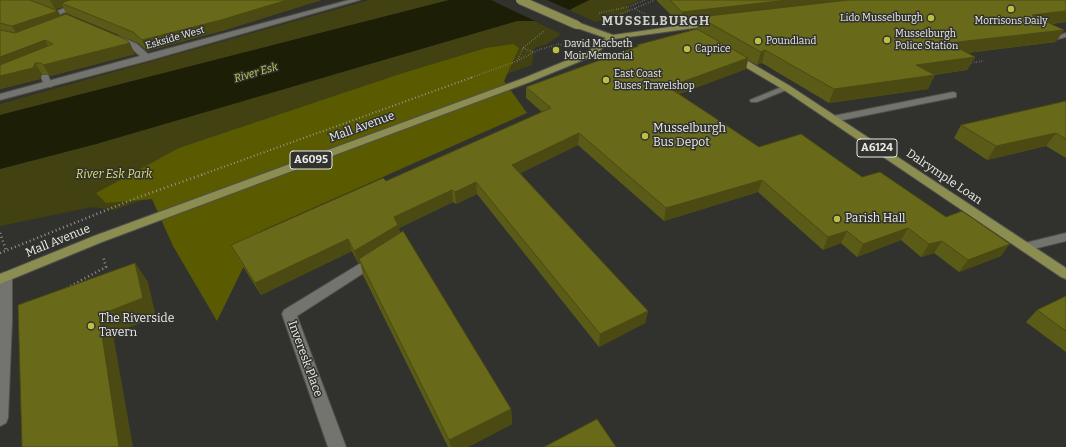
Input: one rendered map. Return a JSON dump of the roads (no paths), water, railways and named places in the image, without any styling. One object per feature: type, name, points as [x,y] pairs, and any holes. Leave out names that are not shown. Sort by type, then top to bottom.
[{"type":"main road","points":[[520,0],[577,25],[612,38],[720,22]]},
{"type":"main road","points":[[684,27],[698,35]]},
{"type":"main road","name":"Mall Avenue","points":[[3,278],[98,239],[527,80],[590,54],[612,38]]},
{"type":"main road","name":"Dalrymple Loan","points":[[725,51],[787,88],[1066,274]]},
{"type":"street","points":[[68,18],[52,12],[94,0]]},
{"type":"street","name":"Eskside West","points":[[0,97],[46,81],[147,58],[357,0]]},
{"type":"street","points":[[107,35],[134,46],[147,58]]},
{"type":"street","points":[[1026,248],[1066,237]]},
{"type":"street","name":"Inveresk Place","points":[[337,447],[289,314],[389,250]]},
{"type":"street","points":[[0,418],[5,321],[3,278]]},
{"type":"lane","points":[[1058,37],[1066,35]]},
{"type":"lane","points":[[754,100],[787,88]]},
{"type":"lane","points":[[833,119],[953,94]]},
{"type":"water","name":"River Esk","points":[[449,0],[589,0],[569,10],[534,21],[517,21],[96,144],[0,169],[0,115]]},
{"type":"place","name":"Morrisons Daily","points":[[1011,9]]},
{"type":"place","name":"Lido Musselburgh","points":[[931,18]]},
{"type":"place","name":"Musselburgh Police Station","points":[[887,40]]},
{"type":"place","name":"Poundland","points":[[758,41]]},
{"type":"place","name":"Caprice","points":[[687,49]]},
{"type":"place","name":"David Macbeth Moir Memorial","points":[[556,50]]},
{"type":"place","name":"East Coast Buses Travelshop","points":[[606,80]]},
{"type":"place","name":"Musselburgh Bus Depot","points":[[645,136]]},
{"type":"place","name":"Parish Hall","points":[[837,219]]},
{"type":"place","name":"The Riverside Tavern","points":[[91,326]]},
{"type":"district","name":"MUSSELBURGH","points":[[656,21]]},
{"type":"park label","name":"River Esk Park","points":[[114,175]]}]
